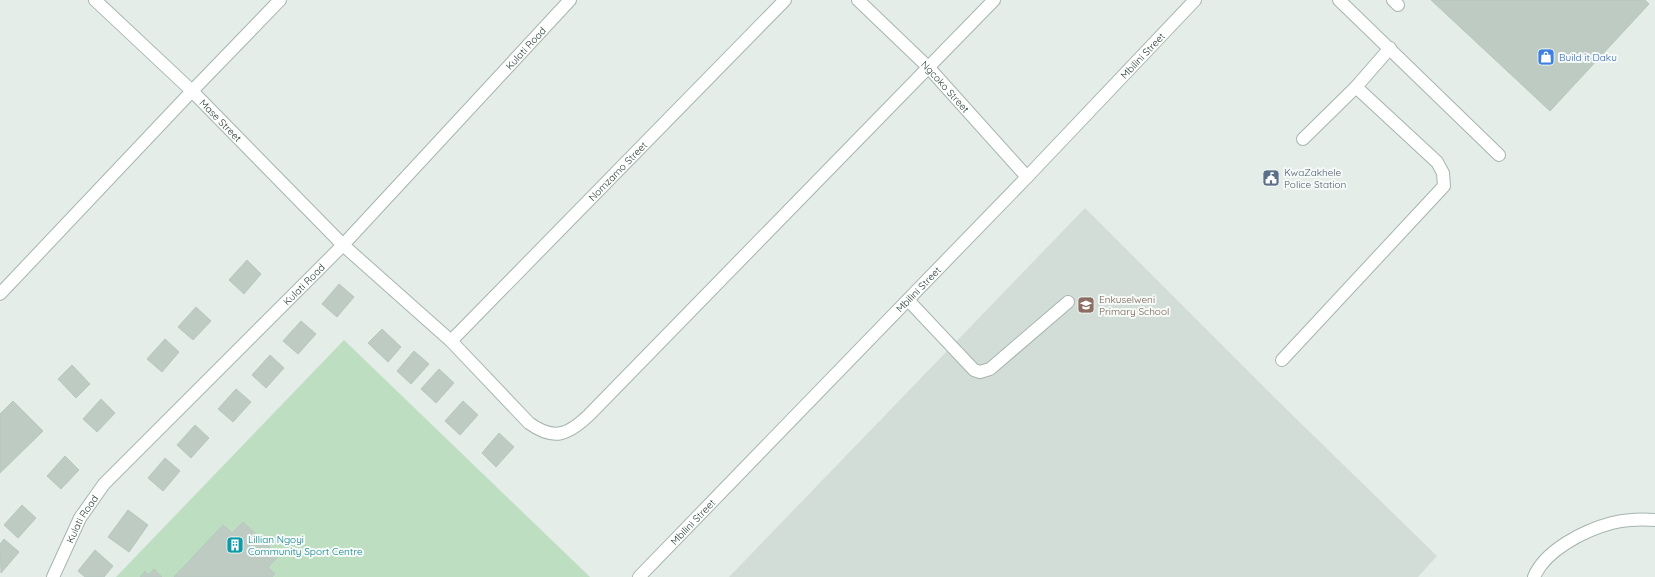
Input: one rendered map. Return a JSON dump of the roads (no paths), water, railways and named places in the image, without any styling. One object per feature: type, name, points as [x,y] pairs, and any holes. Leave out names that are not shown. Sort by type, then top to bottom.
[{"type":"street","name":"Mase Street","points":[[95,0],[192,91],[343,245],[451,341],[529,423],[540,431],[551,434],[559,434],[580,424],[994,0]]},
{"type":"street","points":[[0,294],[280,0]]},
{"type":"street","name":"Kulati Road","points":[[53,577],[80,518],[104,484],[343,245],[570,0]]},
{"type":"street","name":"Nomzamo Street","points":[[451,341],[785,0]]},
{"type":"street","name":"Ngcoko Street","points":[[858,0],[929,68],[1027,177]]},
{"type":"street","name":"Mbilini Street","points":[[639,577],[1027,177],[1195,0]]},
{"type":"street","points":[[1339,0],[1499,155]]},
{"type":"street","points":[[1303,139],[1356,87],[1390,48]]},
{"type":"street","points":[[1282,360],[1444,186],[1443,173],[1437,162],[1356,87]]},
{"type":"street","points":[[908,300],[974,370],[980,372],[990,369],[1068,302]]},
{"type":"street","points":[[1534,577],[1547,557],[1569,542],[1590,531],[1612,523],[1655,520]]},
{"type":"place","name":"Build it Daku","points":[[1546,57]]},
{"type":"place","name":"KwaZakhele Police Station","points":[[1271,178]]},
{"type":"place","name":"Enkuselweni Primary School","points":[[1086,305]]},
{"type":"place","name":"Lillian Ngoyi Community Sport Centre","points":[[235,545]]}]
